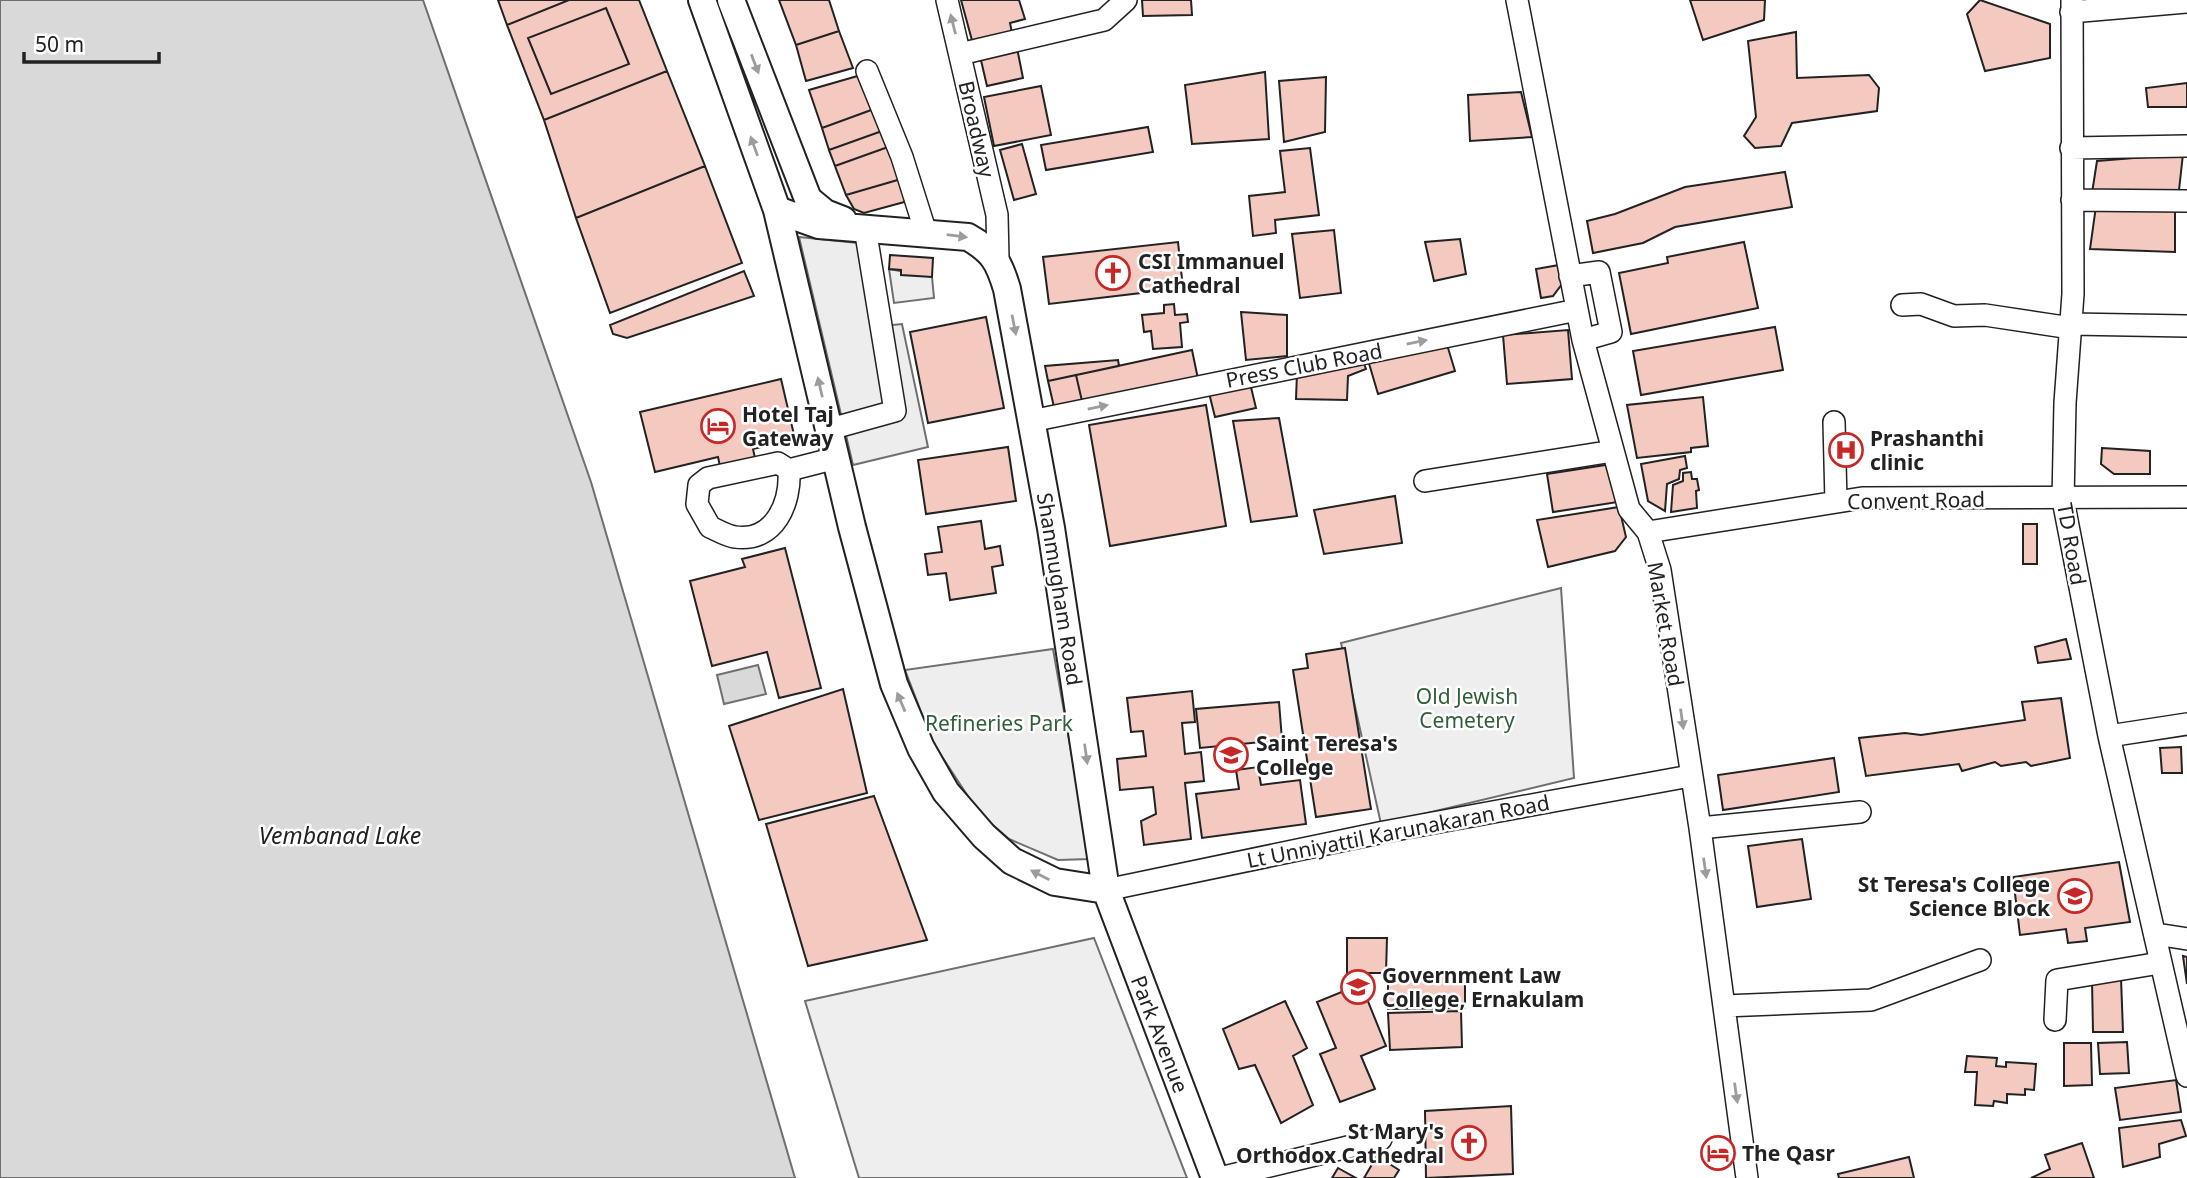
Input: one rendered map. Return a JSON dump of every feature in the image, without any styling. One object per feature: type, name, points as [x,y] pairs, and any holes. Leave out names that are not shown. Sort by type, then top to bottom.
[{"type":"main road","points":[[702,0],[777,210],[836,458],[894,684],[921,748],[946,792],[984,836],[1012,861],[1055,882],[1106,890]]},
{"type":"main road","points":[[731,0],[808,200],[825,213],[864,228]]},
{"type":"main road","points":[[777,210],[808,200]]},
{"type":"main road","points":[[777,210],[818,225],[968,237],[998,259]]},
{"type":"main road","name":"Shanmugham Road","points":[[998,259],[1007,289],[1064,609],[1106,890]]},
{"type":"main road","name":"Park Avenue","points":[[1106,890],[1218,1178]]},
{"type":"street","name":"Broadway","points":[[947,0],[997,215],[998,259]]},
{"type":"street","points":[[960,54],[1104,20],[1126,0]]},
{"type":"street","name":"Market Road","points":[[1517,0],[1536,85],[1583,340],[1629,509],[1648,532],[1660,570],[1700,828],[1748,1178]]},
{"type":"street","points":[[2071,6],[2187,2]]},
{"type":"street","name":"TD Road","points":[[2071,6],[2071,326],[2063,500],[2109,736],[2187,1076]]},
{"type":"street","points":[[867,71],[902,157],[926,233]]},
{"type":"street","points":[[2071,148],[2187,146]]},
{"type":"street","points":[[2072,200],[2187,201]]},
{"type":"street","points":[[830,429],[895,411],[864,228]]},
{"type":"street","points":[[1570,276],[1600,272],[1612,332],[1583,340]]},
{"type":"street","points":[[1902,305],[1921,304],[1954,316],[1985,315],[2071,326],[2187,326]]},
{"type":"street","name":"Press Club Road","points":[[1031,421],[1577,310]]},
{"type":"street","points":[[1834,422],[1836,502]]},
{"type":"street","points":[[1425,481],[1613,451]]},
{"type":"street","points":[[789,470],[786,505],[775,523],[758,534],[736,537],[710,527],[697,503],[699,485],[708,478],[765,464],[778,463],[789,470],[836,458]]},
{"type":"street","name":"Convent Road","points":[[1648,532],[1862,498],[2063,500],[2187,497]]},
{"type":"street","points":[[2109,736],[2187,724]]},
{"type":"street","name":"Lt Unniyattil Karunakaran Road","points":[[1106,890],[1384,832],[1690,776]]},
{"type":"street","points":[[1700,828],[1860,812]]},
{"type":"street","points":[[2155,934],[2187,939]]},
{"type":"street","points":[[1724,1006],[1871,1000],[1980,960]]},
{"type":"street","points":[[2055,1020],[2057,980],[2160,962]]},
{"type":"street","points":[[1218,1178],[1381,1139]]},
{"type":"green space","points":[[889,269],[932,277],[934,298],[894,303]]},
{"type":"green space","name":"Old Jewish Cemetery","points":[[1561,588],[1574,778],[1381,824],[1341,643]]},
{"type":"green space","name":"Refineries Park","points":[[1053,649],[1090,859],[1058,860],[1009,839],[979,813],[933,743],[905,670]]},
{"type":"green space","points":[[1094,938],[1187,1178],[859,1178],[805,1001]]},
{"type":"shaded area","points":[[799,237],[858,243],[872,327],[902,324],[928,447],[853,465]]},
{"type":"water","name":"Vembanad Lake","points":[[0,0],[423,0],[591,482],[795,1178],[0,1178]]},
{"type":"water","points":[[758,665],[766,694],[724,704],[717,675]]},
{"type":"building","points":[[498,0],[569,0],[507,25]]},
{"type":"building","points":[[569,0],[639,0],[667,71],[544,120],[507,25]]},
{"type":"building","points":[[779,0],[829,0],[839,31],[796,45]]},
{"type":"building","points":[[961,0],[1019,0],[1025,19],[1010,23],[1012,33],[973,44]]},
{"type":"building","points":[[1142,0],[1191,0],[1192,15],[1143,16]]},
{"type":"building","points":[[1690,0],[1765,0],[1764,20],[1703,40]]},
{"type":"building","points":[[1980,0],[2050,24],[2050,58],[1985,71],[1967,14]]},
{"type":"building","points":[[606,8],[629,64],[551,94],[528,38]]},
{"type":"building","points":[[839,31],[853,68],[806,81],[796,45]]},
{"type":"building","points":[[1796,32],[1797,78],[1869,75],[1879,88],[1877,111],[1792,123],[1781,146],[1755,148],[1744,136],[1756,117],[1748,41]]},
{"type":"building","points":[[1017,48],[1023,78],[987,86],[980,56]]},
{"type":"building","points":[[667,71],[705,166],[576,218],[544,120]]},
{"type":"building","points":[[1265,72],[1269,139],[1192,144],[1185,85]]},
{"type":"building","points":[[861,75],[874,109],[822,128],[809,90]]},
{"type":"building","points":[[1326,77],[1325,132],[1284,142],[1279,81]]},
{"type":"building","points":[[2187,83],[2187,107],[2148,107],[2146,88]]},
{"type":"building","points":[[1041,86],[1051,135],[994,146],[984,97]]},
{"type":"building","points":[[1521,92],[1532,137],[1470,141],[1468,95]]},
{"type":"building","points":[[874,109],[882,131],[829,150],[822,128]]},
{"type":"building","points":[[1148,127],[1153,152],[1046,170],[1041,145]]},
{"type":"building","points":[[882,131],[888,147],[835,166],[829,150]]},
{"type":"building","points":[[1022,144],[1036,194],[1014,200],[1000,150]]},
{"type":"building","points":[[888,147],[901,179],[846,195],[835,166]]},
{"type":"building","points":[[1310,148],[1319,215],[1275,220],[1276,233],[1253,236],[1249,196],[1285,192],[1280,151]]},
{"type":"building","points":[[2183,154],[2179,190],[2092,193],[2097,161]]},
{"type":"building","points":[[705,166],[742,263],[610,313],[576,218]]},
{"type":"building","points":[[1785,172],[1792,207],[1675,227],[1643,243],[1593,253],[1587,221],[1615,214],[1685,187]]},
{"type":"building","points":[[901,179],[908,201],[864,213],[854,209],[846,195]]},
{"type":"building","points":[[2096,206],[2175,206],[2175,252],[2090,249]]},
{"type":"building","points":[[1334,230],[1341,293],[1300,298],[1292,234]]},
{"type":"building","points":[[1460,239],[1466,274],[1434,281],[1425,242]]},
{"type":"building","name":"CSI Immanuel Cathedral","points":[[1178,242],[1183,288],[1049,304],[1043,257]]},
{"type":"building","points":[[1744,242],[1758,308],[1631,334],[1619,273],[1668,263],[1667,257]]},
{"type":"building","points":[[890,255],[933,258],[932,277],[901,275],[901,270],[889,269]]},
{"type":"building","points":[[1559,265],[1562,284],[1553,296],[1541,298],[1536,269]]},
{"type":"building","points":[[744,271],[754,296],[627,338],[613,334],[610,325]]},
{"type":"building","points":[[1174,304],[1175,315],[1187,314],[1188,322],[1180,323],[1182,347],[1153,349],[1151,331],[1144,332],[1142,315],[1164,313],[1164,305]]},
{"type":"building","points":[[1241,312],[1287,315],[1287,356],[1246,360]]},
{"type":"building","points":[[986,317],[1004,408],[928,423],[910,332]]},
{"type":"building","points":[[1775,327],[1783,370],[1641,395],[1633,351]]},
{"type":"building","points":[[1568,330],[1572,379],[1507,384],[1503,335]]},
{"type":"building","points":[[1445,338],[1455,371],[1378,394],[1368,360]]},
{"type":"building","points":[[1192,350],[1198,379],[1082,401],[1076,375]]},
{"type":"building","points":[[1118,360],[1119,366],[1048,381],[1045,366]]},
{"type":"building","points":[[1363,361],[1366,369],[1348,376],[1347,400],[1296,399],[1297,373]]},
{"type":"building","points":[[1076,375],[1082,401],[1054,407],[1048,381]]},
{"type":"building","name":"Hotel Taj Gateway","points":[[781,379],[795,439],[753,449],[758,472],[723,480],[718,457],[655,472],[640,412]]},
{"type":"building","points":[[1250,383],[1256,408],[1215,417],[1209,393]]},
{"type":"building","points":[[1703,397],[1708,446],[1691,448],[1691,452],[1637,458],[1627,405]]},
{"type":"building","points":[[1206,405],[1226,526],[1110,546],[1089,425]]},
{"type":"building","points":[[1279,418],[1297,516],[1251,522],[1233,421]]},
{"type":"building","points":[[1008,447],[1016,501],[926,514],[918,460]]},
{"type":"building","points":[[2102,448],[2150,451],[2150,474],[2114,474],[2101,464]]},
{"type":"building","points":[[1685,456],[1687,468],[1680,470],[1679,479],[1667,484],[1665,511],[1648,501],[1641,464]]},
{"type":"building","points":[[1612,464],[1618,502],[1553,512],[1547,474]]},
{"type":"building","points":[[1691,472],[1692,479],[1697,479],[1699,490],[1696,491],[1697,508],[1671,512],[1673,485],[1683,481],[1683,473]]},
{"type":"building","points":[[1395,496],[1402,543],[1324,554],[1314,510]]},
{"type":"building","points":[[1619,507],[1626,537],[1615,551],[1548,567],[1537,520]]},
{"type":"building","points":[[981,521],[985,549],[1000,546],[1003,565],[992,567],[996,593],[950,600],[946,573],[928,575],[925,554],[942,552],[938,527]]},
{"type":"building","points":[[2023,524],[2037,524],[2037,564],[2023,564]]},
{"type":"building","points":[[785,548],[821,688],[779,698],[767,652],[712,666],[690,581],[745,567],[742,559]]},
{"type":"building","points":[[2066,639],[2071,659],[2038,663],[2035,647]]},
{"type":"building","points":[[1345,648],[1371,809],[1316,817],[1293,670],[1308,668],[1306,654]]},
{"type":"building","points":[[843,689],[867,793],[759,820],[729,726]]},
{"type":"building","points":[[1192,691],[1195,722],[1182,723],[1185,754],[1201,752],[1204,781],[1185,783],[1191,839],[1144,845],[1141,821],[1156,814],[1153,787],[1120,790],[1117,759],[1146,756],[1143,731],[1131,732],[1127,698]]},
{"type":"building","points":[[2061,698],[2070,758],[2031,766],[2026,762],[2001,766],[1995,762],[1962,771],[1959,764],[1866,776],[1859,738],[1905,733],[1921,735],[2025,720],[2022,702]]},
{"type":"building","points":[[1279,702],[1282,740],[1200,748],[1196,709]]},
{"type":"building","points":[[2181,747],[2182,773],[2162,773],[2160,748]]},
{"type":"building","points":[[1834,758],[1839,792],[1723,810],[1718,775]]},
{"type":"building","points":[[1258,767],[1261,785],[1300,780],[1306,824],[1202,838],[1196,794],[1239,789],[1236,770]]},
{"type":"building","points":[[874,796],[927,940],[808,966],[766,824]]},
{"type":"building","points":[[1802,839],[1811,899],[1757,907],[1748,846]]},
{"type":"building","points":[[2119,862],[2130,922],[2085,928],[2087,941],[2068,943],[2066,929],[2020,935],[2013,877]]},
{"type":"building","points":[[1347,938],[1387,938],[1386,973],[1347,973]]},
{"type":"building","points":[[2183,956],[2187,957],[2187,984]]},
{"type":"building","points":[[1388,975],[1465,975],[1465,1008],[1388,1009]]},
{"type":"building","points":[[2121,978],[2123,1032],[2093,1032],[2092,981]]},
{"type":"building","points":[[1361,984],[1386,1046],[1361,1056],[1375,1089],[1340,1102],[1320,1054],[1336,1048],[1317,1002]]},
{"type":"building","points":[[1285,1001],[1307,1048],[1293,1056],[1313,1105],[1281,1123],[1255,1065],[1239,1069],[1223,1029]]},
{"type":"building","points":[[1461,1011],[1462,1047],[1390,1050],[1388,1013]]},
{"type":"building","points":[[2127,1042],[2129,1073],[2100,1074],[2098,1043]]},
{"type":"building","points":[[2064,1043],[2091,1043],[2092,1085],[2064,1086]]},
{"type":"building","points":[[1967,1056],[1997,1058],[1996,1066],[2006,1067],[2006,1062],[2036,1064],[2034,1090],[2025,1089],[2025,1095],[2007,1094],[2007,1103],[1994,1101],[1993,1106],[1975,1105],[1977,1072],[1965,1072]]},
{"type":"building","points":[[2176,1080],[2181,1112],[2120,1120],[2115,1088]]},
{"type":"building","name":"St Mary's Orthodox Cathedral","points":[[1511,1106],[1513,1174],[1426,1178],[1425,1111]]},
{"type":"building","points":[[2181,1120],[2186,1136],[2159,1144],[2160,1157],[2123,1167],[2119,1128]]},
{"type":"building","points":[[2082,1143],[2094,1178],[2031,1178],[2050,1169],[2045,1155]]},
{"type":"building","points":[[1377,1156],[1399,1170],[1394,1178],[1364,1178]]},
{"type":"building","points":[[1909,1157],[1914,1178],[1839,1178],[1838,1174]]},
{"type":"building","points":[[1338,1168],[1356,1178],[1332,1178]]},
{"type":"place","name":"CSI Immanuel Cathedral","points":[[1113,273]]},
{"type":"place","name":"Hotel Taj Gateway","points":[[718,426]]},
{"type":"place","name":"Prashanthi clinic","points":[[1846,450]]},
{"type":"place","name":"Saint Teresa's College","points":[[1231,755]]},
{"type":"place","name":"St Teresa's College Science Block","points":[[2075,896]]},
{"type":"place","name":"Government Law College, Ernakulam","points":[[1358,987]]},
{"type":"place","name":"St Mary's Orthodox Cathedral","points":[[1469,1143]]},
{"type":"place","name":"The Qasr","points":[[1718,1153]]}]
